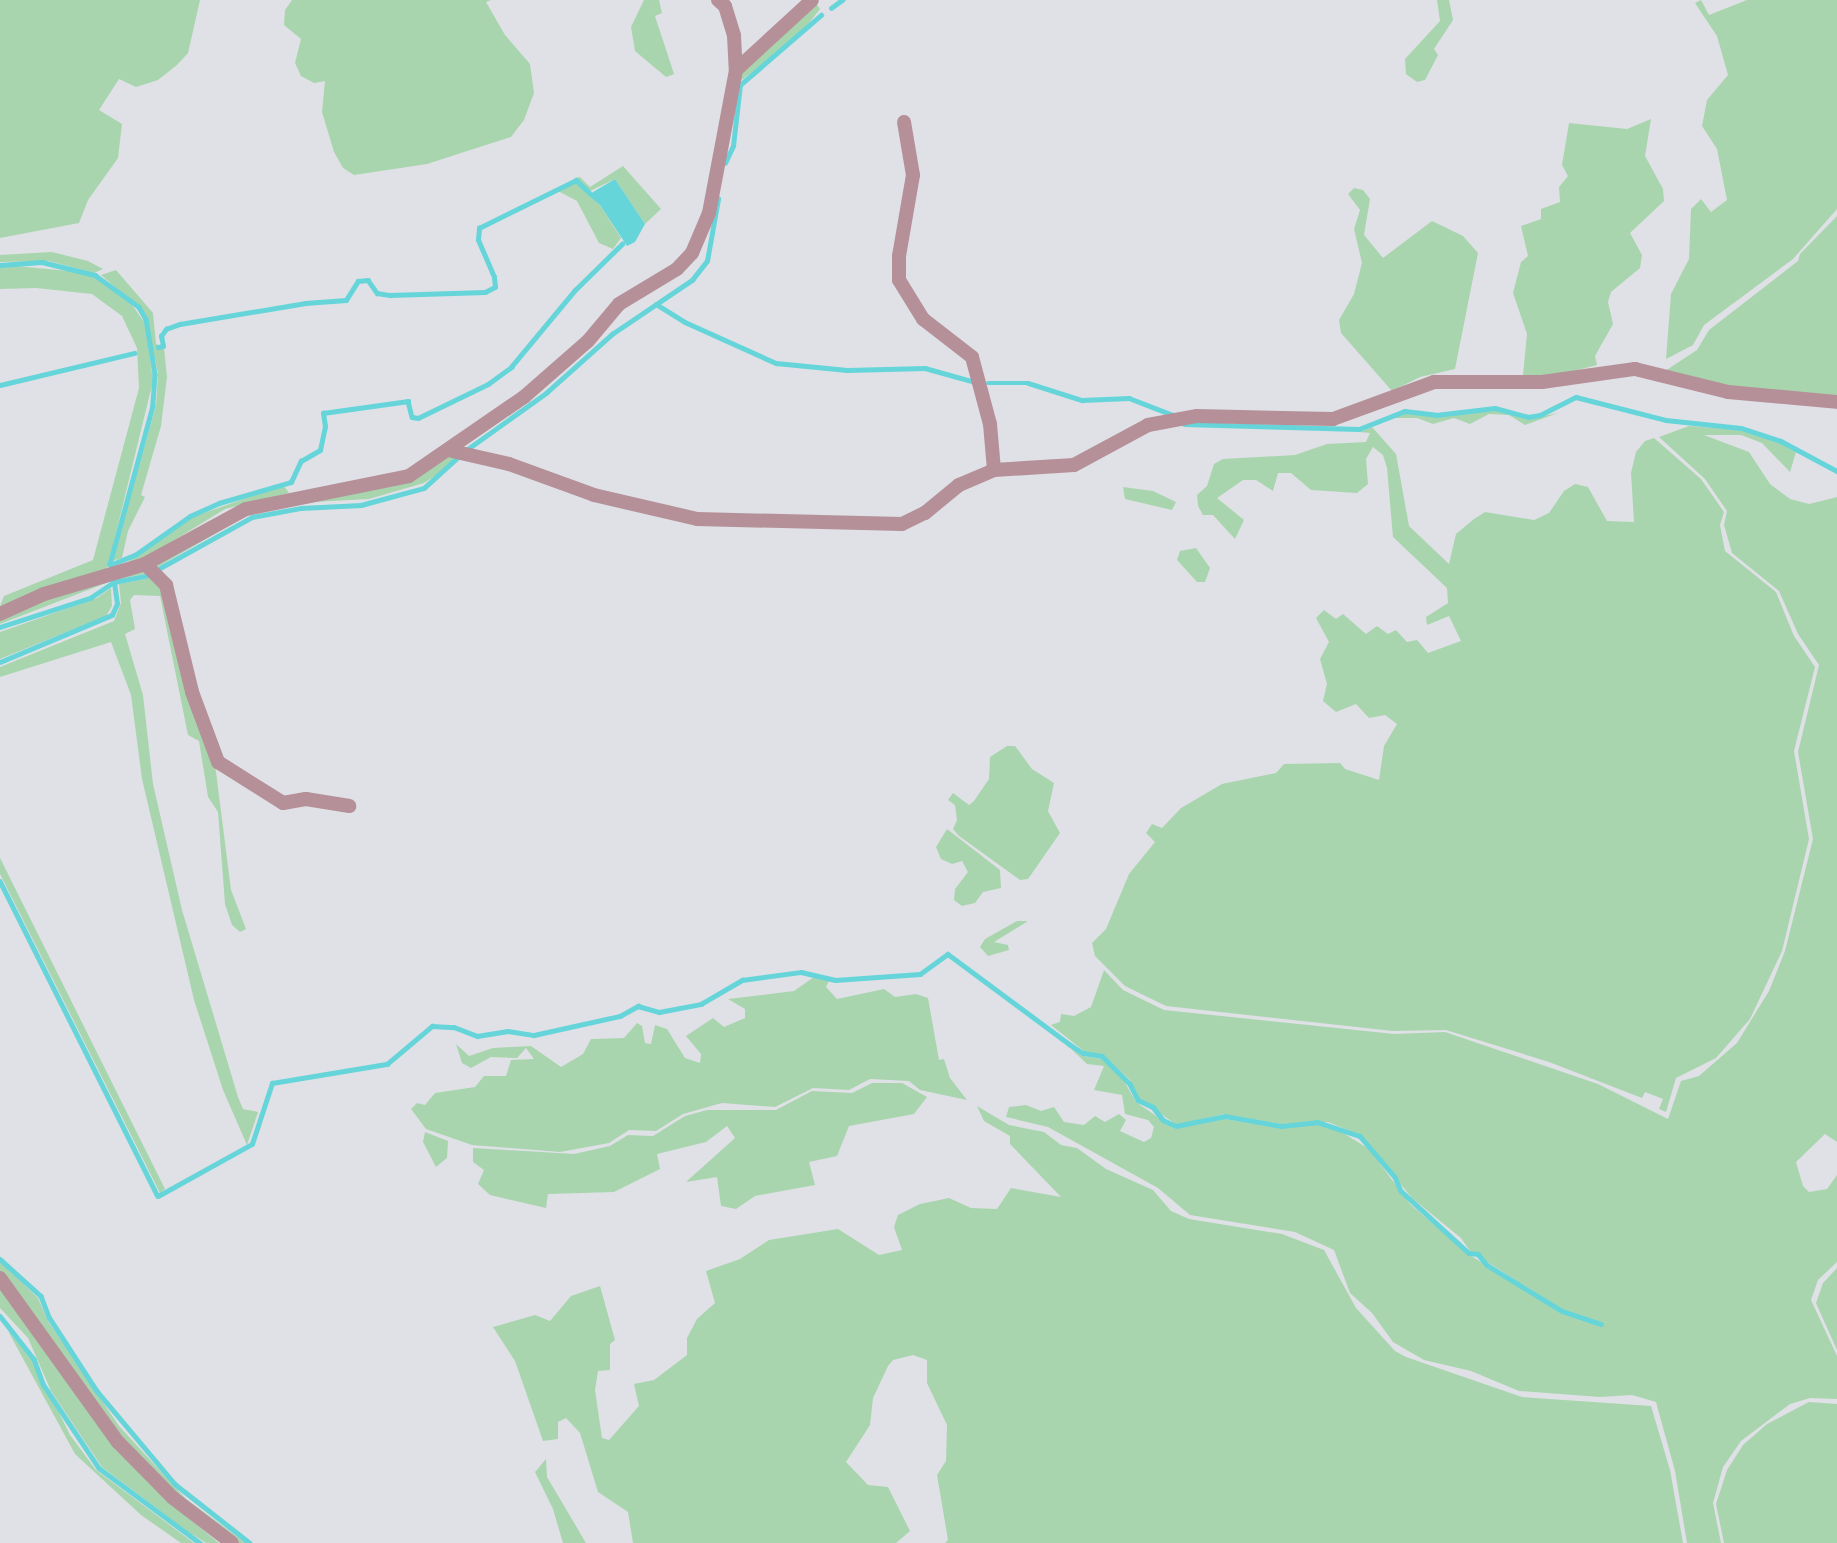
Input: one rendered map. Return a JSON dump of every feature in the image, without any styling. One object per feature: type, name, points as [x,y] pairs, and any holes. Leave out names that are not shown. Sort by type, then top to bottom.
[{"type":"street","points":[[0,614],[44,594],[145,564],[246,509],[386,482],[427,467],[556,372],[619,304],[677,269],[692,253],[709,213],[736,70],[734,36],[725,6],[718,0]]},
{"type":"street","points":[[736,70],[747,55],[812,0]]},
{"type":"street","points":[[904,122],[913,176],[898,256],[899,280],[923,319],[972,357],[986,404],[994,470]]},
{"type":"street","points":[[452,451],[509,464],[628,503],[697,519],[740,523],[787,519],[902,524],[925,513],[959,485],[994,470],[1074,466],[1119,438],[1176,418],[1333,419],[1434,382],[1542,382],[1635,369],[1728,392],[1837,402]]},
{"type":"street","points":[[145,564],[166,585],[192,692],[218,762],[283,803],[306,799],[349,806]]},
{"type":"street","points":[[0,1278],[118,1442],[173,1498],[232,1543]]},
{"type":"green space","points":[[0,0],[200,0],[188,53],[177,65],[158,80],[136,87],[119,79],[99,110],[122,124],[118,158],[88,200],[79,223],[0,238]]},
{"type":"green space","points":[[292,0],[491,0],[486,2],[505,35],[530,64],[534,93],[524,120],[511,137],[427,164],[354,175],[343,168],[334,152],[322,112],[325,81],[314,83],[301,76],[295,63],[301,39],[284,25],[285,10]]},
{"type":"green space","points":[[644,0],[659,0],[662,13],[655,16],[674,74],[666,77],[635,51],[631,27]]},
{"type":"green space","points":[[1437,0],[1449,0],[1453,20],[1434,49],[1438,55],[1425,80],[1417,82],[1406,74],[1405,59],[1440,21]]},
{"type":"green space","points":[[1701,0],[1709,15],[1747,0],[1837,0],[1837,209],[1793,259],[1704,325],[1693,345],[1666,359],[1671,294],[1689,259],[1691,209],[1701,199],[1711,212],[1727,200],[1717,149],[1702,126],[1707,100],[1728,75],[1717,36],[1695,3]]},
{"type":"green space","points":[[815,2],[820,9],[798,37],[739,82],[742,70]]},
{"type":"green space","points":[[1651,119],[1645,156],[1663,189],[1664,201],[1630,233],[1642,255],[1640,268],[1611,292],[1608,302],[1613,324],[1595,356],[1597,365],[1550,377],[1523,375],[1527,334],[1513,293],[1521,262],[1528,256],[1521,226],[1541,219],[1541,209],[1560,202],[1559,187],[1568,176],[1562,165],[1569,123],[1627,129]]},
{"type":"green space","points":[[623,166],[661,209],[645,224],[615,179],[590,191],[575,178],[580,177],[590,187]]},
{"type":"green space","points":[[576,183],[600,205],[621,238],[613,249],[599,243],[577,201],[558,191]]},
{"type":"green space","points":[[1354,188],[1363,190],[1370,199],[1364,235],[1383,258],[1432,221],[1463,236],[1478,253],[1455,369],[1420,377],[1392,391],[1341,333],[1339,320],[1354,294],[1362,263],[1354,229],[1360,210],[1348,194]]},
{"type":"green space","points":[[1837,216],[1837,397],[1746,392],[1665,371],[1697,350],[1709,330],[1798,261],[1800,254]]},
{"type":"green space","points":[[52,252],[88,261],[103,269],[94,273],[49,261],[0,262],[0,255]]},
{"type":"green space","points":[[0,267],[79,272],[100,280],[132,305],[145,323],[153,381],[107,570],[0,606],[4,596],[93,560],[139,388],[137,348],[122,316],[92,294],[36,288],[0,289]]},
{"type":"green space","points":[[116,270],[153,313],[156,344],[164,348],[167,377],[161,426],[141,495],[145,497],[128,531],[122,558],[112,561],[156,406],[158,373],[145,313],[101,275]]},
{"type":"green space","points":[[1496,409],[1529,419],[1558,413],[1525,425],[1509,415],[1489,414],[1470,424],[1454,418],[1433,424],[1417,418],[1388,418],[1405,413],[1437,416]]},
{"type":"green space","points":[[1689,426],[1741,430],[1780,443],[1796,452],[1790,472],[1762,443],[1741,435],[1704,435],[1749,452],[1770,484],[1790,499],[1809,504],[1837,497],[1837,1142],[1825,1134],[1796,1162],[1803,1186],[1809,1192],[1827,1189],[1837,1175],[1837,1262],[1818,1280],[1811,1300],[1837,1356],[1837,1399],[1810,1398],[1790,1404],[1741,1441],[1723,1467],[1713,1503],[1721,1543],[1687,1543],[1675,1471],[1656,1402],[1632,1395],[1600,1397],[1519,1391],[1471,1371],[1424,1360],[1393,1342],[1372,1313],[1350,1293],[1334,1250],[1295,1232],[1190,1215],[1158,1188],[1048,1127],[1006,1117],[1009,1107],[1026,1105],[1041,1111],[1054,1107],[1064,1122],[1084,1125],[1095,1116],[1105,1122],[1119,1114],[1126,1120],[1120,1131],[1144,1142],[1151,1138],[1154,1127],[1148,1120],[1125,1114],[1122,1095],[1094,1090],[1104,1066],[1087,1064],[1067,1045],[1082,1056],[1101,1059],[1120,1074],[1136,1102],[1175,1129],[1224,1119],[1281,1128],[1318,1124],[1335,1128],[1369,1149],[1410,1204],[1468,1254],[1560,1311],[1604,1325],[1563,1310],[1470,1251],[1461,1238],[1412,1198],[1360,1135],[1328,1122],[1281,1124],[1224,1114],[1177,1125],[1139,1099],[1130,1080],[1103,1055],[1085,1052],[1051,1025],[1060,1022],[1061,1014],[1074,1016],[1091,1007],[1104,970],[1123,990],[1164,1010],[1394,1034],[1445,1032],[1598,1084],[1668,1119],[1681,1081],[1699,1076],[1737,1043],[1769,991],[1785,951],[1813,839],[1798,752],[1819,665],[1798,634],[1779,591],[1732,553],[1724,525],[1727,511],[1705,479],[1659,437]]},
{"type":"green space","points":[[1372,427],[1396,454],[1409,526],[1449,564],[1456,534],[1485,512],[1534,520],[1549,513],[1564,491],[1575,484],[1588,487],[1607,521],[1634,522],[1631,473],[1636,452],[1645,441],[1654,438],[1701,479],[1724,512],[1720,525],[1725,551],[1776,592],[1794,636],[1815,667],[1794,751],[1809,839],[1782,951],[1750,1019],[1716,1058],[1676,1078],[1666,1112],[1659,1109],[1663,1099],[1645,1092],[1642,1098],[1549,1062],[1446,1030],[1393,1031],[1166,1006],[1125,986],[1095,956],[1092,943],[1106,929],[1129,874],[1155,842],[1146,833],[1152,824],[1162,828],[1181,808],[1222,784],[1276,773],[1284,764],[1340,763],[1345,769],[1379,780],[1384,746],[1397,724],[1385,715],[1369,718],[1356,704],[1336,712],[1323,701],[1327,684],[1320,659],[1329,642],[1316,618],[1324,610],[1336,619],[1343,614],[1366,634],[1377,626],[1388,634],[1396,630],[1407,642],[1417,640],[1428,653],[1461,641],[1449,616],[1427,625],[1426,617],[1448,603],[1447,588],[1393,537],[1387,468],[1383,455],[1373,447],[1366,459],[1368,484],[1357,493],[1311,490],[1291,473],[1278,473],[1273,491],[1256,480],[1243,480],[1217,498],[1244,520],[1235,539],[1213,515],[1203,515],[1198,506],[1197,495],[1207,486],[1214,464],[1223,459],[1295,455],[1327,444],[1366,442],[1370,433],[1360,432]]},
{"type":"green space","points":[[453,453],[457,455],[444,470],[424,483],[369,499],[313,502],[246,516],[154,569],[150,565],[239,515],[410,480]]},
{"type":"green space","points":[[283,485],[289,493],[225,509],[150,555],[124,565],[190,518]]},
{"type":"green space","points":[[1123,487],[1153,491],[1176,502],[1172,510],[1125,499]]},
{"type":"green space","points":[[1196,548],[1210,568],[1205,582],[1197,582],[1177,560],[1180,551]]},
{"type":"green space","points":[[144,570],[149,573],[114,580],[0,624],[0,618],[27,604]]},
{"type":"green space","points":[[151,578],[163,589],[215,764],[231,890],[246,929],[240,932],[232,925],[225,904],[218,812],[208,797],[199,741],[188,735],[160,596],[134,595],[130,600],[135,629],[125,634],[143,695],[153,784],[182,910],[238,1097],[243,1109],[258,1112],[247,1145],[223,1090],[194,1000],[142,779],[131,695],[111,642],[0,677],[0,667],[114,621],[121,603],[119,584]]},
{"type":"green space","points":[[111,588],[112,606],[106,616],[0,659],[0,632],[97,598]]},
{"type":"green space","points":[[1007,746],[1015,746],[1032,769],[1054,783],[1048,811],[1060,833],[1028,879],[1020,880],[959,836],[953,829],[957,820],[955,805],[948,800],[953,793],[969,805],[974,801],[989,779],[990,757]]},
{"type":"green space","points":[[947,829],[1000,870],[1001,888],[983,892],[975,903],[962,906],[954,900],[955,889],[968,872],[962,861],[952,864],[941,859],[936,847]]},
{"type":"green space","points":[[0,858],[165,1189],[160,1193],[0,874]]},
{"type":"green space","points":[[1017,921],[1028,921],[994,942],[1008,945],[1009,950],[988,956],[980,947],[985,939]]},
{"type":"green space","points":[[814,977],[829,981],[826,987],[837,999],[884,989],[895,997],[916,994],[928,998],[939,1060],[944,1059],[950,1078],[967,1100],[920,1090],[909,1081],[870,1079],[849,1090],[813,1088],[775,1107],[722,1103],[683,1114],[656,1131],[629,1130],[609,1143],[560,1152],[472,1145],[426,1129],[411,1109],[417,1103],[425,1105],[435,1093],[475,1087],[484,1076],[506,1076],[511,1060],[534,1059],[526,1048],[517,1058],[491,1057],[471,1068],[462,1063],[456,1044],[469,1056],[493,1048],[531,1046],[561,1067],[583,1054],[591,1039],[624,1038],[637,1023],[642,1026],[645,1043],[651,1044],[655,1025],[667,1029],[685,1058],[700,1063],[701,1054],[686,1036],[713,1018],[724,1027],[745,1018],[745,1009],[728,999],[794,991]]},
{"type":"green space","points":[[872,1083],[902,1083],[927,1097],[914,1114],[849,1126],[837,1156],[809,1162],[815,1185],[755,1196],[736,1209],[721,1206],[717,1177],[686,1182],[735,1138],[727,1126],[706,1142],[657,1154],[660,1169],[614,1192],[548,1194],[546,1208],[490,1195],[478,1184],[484,1170],[473,1162],[473,1148],[574,1154],[610,1146],[628,1135],[653,1136],[685,1116],[707,1110],[776,1110],[812,1091],[852,1093]]},
{"type":"green space","points":[[977,1106],[1009,1125],[1044,1132],[1061,1145],[1077,1148],[1106,1169],[1153,1190],[1171,1211],[1189,1219],[1282,1234],[1324,1250],[1356,1308],[1395,1351],[1406,1357],[1522,1397],[1651,1406],[1670,1470],[1683,1543],[945,1543],[948,1540],[937,1475],[946,1461],[947,1425],[927,1383],[927,1360],[913,1355],[893,1360],[888,1366],[873,1398],[870,1425],[846,1462],[868,1485],[888,1487],[910,1531],[896,1543],[633,1543],[628,1512],[598,1492],[580,1433],[566,1418],[558,1422],[558,1439],[543,1441],[515,1361],[493,1327],[535,1315],[550,1321],[571,1296],[600,1286],[615,1340],[610,1344],[610,1370],[598,1371],[595,1390],[602,1438],[609,1440],[639,1406],[634,1384],[654,1380],[687,1355],[687,1338],[697,1319],[715,1303],[706,1271],[740,1259],[769,1240],[838,1229],[879,1255],[902,1250],[894,1227],[898,1215],[920,1204],[949,1198],[971,1208],[997,1209],[1011,1188],[1061,1197],[1010,1144],[1010,1136],[984,1121]]},
{"type":"green space","points":[[425,1132],[448,1141],[447,1158],[436,1167],[423,1142]]},
{"type":"green space","points":[[0,1261],[38,1298],[48,1321],[119,1426],[186,1499],[246,1543],[238,1543],[194,1512],[108,1424],[0,1271]]},
{"type":"green space","points":[[1837,1268],[1837,1350],[1816,1303],[1823,1283]]},
{"type":"green space","points":[[0,1285],[169,1502],[219,1543],[206,1543],[187,1531],[102,1467],[51,1391],[28,1338],[0,1308]]},
{"type":"green space","points":[[8,1331],[33,1360],[70,1435],[96,1470],[194,1543],[181,1543],[141,1515],[75,1454]]},
{"type":"green space","points":[[1809,1402],[1837,1404],[1837,1543],[1724,1543],[1716,1504],[1727,1470],[1743,1445],[1767,1424]]},
{"type":"green space","points":[[546,1459],[547,1477],[586,1543],[563,1543],[553,1509],[535,1472]]},
{"type":"water","points":[[615,179],[645,224],[635,242],[627,246],[600,205],[588,195]]},
{"type":"waterway","points":[[831,8],[842,0]]},
{"type":"waterway","points":[[725,163],[733,146],[740,85],[821,15]]},
{"type":"waterway","points":[[158,347],[163,346],[161,336],[166,329],[180,324],[305,303],[346,300],[358,281],[368,280],[377,293],[390,295],[485,292],[495,287],[494,277],[478,240],[479,228],[576,180],[589,192]]},
{"type":"waterway","points":[[469,448],[546,393],[612,334],[692,280],[707,261],[718,199]]},
{"type":"waterway","points":[[110,565],[135,555],[190,516],[219,503],[291,482],[301,461],[320,450],[325,427],[323,413],[408,401],[412,417],[418,418],[488,384],[511,367],[575,290],[622,244]]},
{"type":"waterway","points":[[0,265],[42,262],[95,275],[139,307],[146,319],[155,374],[153,406],[110,564]]},
{"type":"waterway","points":[[656,304],[685,322],[776,363],[847,370],[925,368],[975,382]]},
{"type":"waterway","points":[[0,385],[134,353]]},
{"type":"waterway","points":[[988,383],[1028,383],[1082,400],[1129,398],[1173,415]]},
{"type":"waterway","points":[[1184,424],[1359,429],[1405,411],[1436,415],[1495,408],[1528,417],[1540,415],[1576,397],[1666,420],[1741,428],[1781,441],[1837,471]]},
{"type":"waterway","points":[[160,568],[252,517],[301,508],[361,505],[424,488],[458,457]]},
{"type":"waterway","points":[[0,627],[90,598],[114,582],[150,575]]},
{"type":"waterway","points":[[0,662],[112,615],[117,604],[114,582]]},
{"type":"waterway","points":[[0,881],[158,1196],[252,1144],[272,1083],[387,1064],[432,1026],[454,1027],[477,1036],[508,1031],[534,1035],[620,1016],[638,1006],[659,1012],[701,1004],[742,980],[801,972],[835,980],[920,974],[948,954],[1069,1044],[1083,1053],[1102,1056],[1130,1084],[1138,1100],[1153,1107],[1163,1120],[1176,1126],[1225,1116],[1281,1126],[1317,1122],[1360,1136],[1395,1177],[1401,1191],[1469,1253],[1478,1254],[1487,1265],[1562,1311],[1601,1324]]},
{"type":"waterway","points":[[0,1259],[41,1296],[49,1317],[97,1391],[175,1484],[250,1543]]},
{"type":"waterway","points":[[0,1316],[34,1359],[43,1384],[99,1468],[200,1543]]}]
